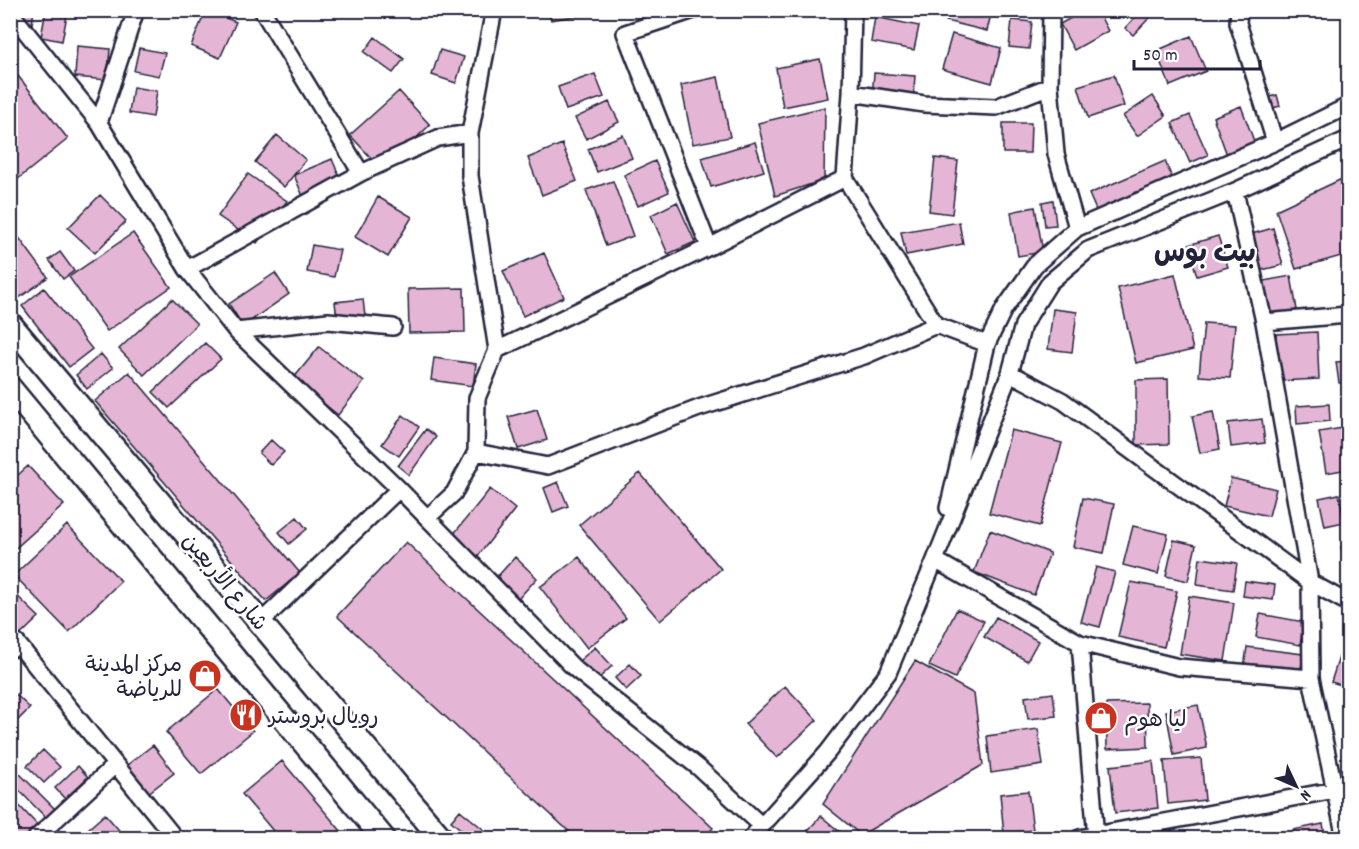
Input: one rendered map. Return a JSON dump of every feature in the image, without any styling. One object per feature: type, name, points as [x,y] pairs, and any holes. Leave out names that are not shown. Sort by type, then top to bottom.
[{"type":"main road","name":"شارع الأربعين","points":[[10,324],[441,838]]},
{"type":"main road","name":"شارع الأربعين","points":[[13,396],[380,837]]},
{"type":"street","points":[[99,123],[136,10]]},
{"type":"street","points":[[262,10],[361,173]]},
{"type":"street","points":[[427,518],[454,493],[476,452],[477,398],[498,350],[470,176],[470,133],[494,10]]},
{"type":"street","points":[[694,10],[625,33],[709,248]]},
{"type":"street","points":[[853,10],[844,178],[936,325],[987,344]]},
{"type":"street","points":[[1051,10],[1050,86],[1056,154],[1077,228]]},
{"type":"street","points":[[1239,10],[1238,23],[1275,142]]},
{"type":"street","points":[[10,12],[99,123],[187,269],[236,331],[399,489],[575,669],[699,768],[762,826]]},
{"type":"street","points":[[850,93],[924,104],[996,107],[1050,86]]},
{"type":"street","points":[[935,560],[987,344],[1004,309],[1035,265],[1077,228],[1275,142],[1348,106]]},
{"type":"street","points":[[187,269],[361,173],[438,138],[470,133]]},
{"type":"street","points":[[751,838],[827,753],[888,673],[1010,373],[1023,325],[1050,282],[1088,250],[1235,191],[1348,139]]},
{"type":"street","points":[[498,350],[709,248],[844,178]]},
{"type":"street","points":[[1235,191],[1264,322],[1310,582],[1311,678],[1345,838]]},
{"type":"street","points":[[1264,322],[1348,315]]},
{"type":"street","points":[[236,331],[328,321],[393,327]]},
{"type":"street","points":[[476,452],[548,466],[699,408],[864,356],[936,325]]},
{"type":"street","points":[[1010,373],[1063,401],[1310,582],[1348,603]]},
{"type":"street","points":[[261,622],[399,489]]},
{"type":"street","points":[[935,560],[1080,643],[1179,667],[1311,678]]},
{"type":"street","points":[[10,650],[17,643],[175,838]]},
{"type":"street","points":[[1080,643],[1096,836]]},
{"type":"street","points":[[36,838],[115,765]]},
{"type":"street","points":[[1079,838],[1335,790]]},
{"type":"building","points":[[20,10],[34,10],[31,31],[18,29]]},
{"type":"building","points":[[46,10],[68,10],[62,41],[41,37]]},
{"type":"building","points":[[206,10],[236,22],[220,58],[191,46]]},
{"type":"building","points":[[549,10],[592,10],[592,13],[551,20]]},
{"type":"building","points":[[949,10],[992,10],[987,31],[946,21]]},
{"type":"building","points":[[1085,10],[1097,10],[1108,31],[1074,50],[1060,24]]},
{"type":"building","points":[[1142,10],[1157,10],[1133,35],[1125,28]]},
{"type":"building","points":[[875,17],[919,26],[914,50],[871,42]]},
{"type":"building","points":[[1012,20],[1032,22],[1029,49],[1009,47]]},
{"type":"building","points":[[952,34],[1001,48],[992,83],[942,69]]},
{"type":"building","points":[[1191,36],[1206,71],[1170,86],[1156,51]]},
{"type":"building","points":[[375,37],[404,59],[393,73],[364,52]]},
{"type":"building","points":[[77,46],[110,49],[107,80],[75,77]]},
{"type":"building","points":[[139,48],[165,53],[159,76],[134,71]]},
{"type":"building","points":[[440,50],[464,57],[456,83],[432,75]]},
{"type":"building","points":[[820,59],[828,98],[783,107],[776,68]]},
{"type":"building","points":[[11,67],[68,139],[13,183],[10,180]]},
{"type":"building","points":[[874,73],[915,76],[913,101],[872,97]]},
{"type":"building","points":[[595,74],[604,97],[566,110],[558,87]]},
{"type":"building","points":[[1114,75],[1124,106],[1088,118],[1078,86]]},
{"type":"building","points":[[718,77],[730,137],[693,144],[681,85]]},
{"type":"building","points":[[133,87],[157,91],[153,117],[129,113]]},
{"type":"building","points":[[399,91],[430,125],[382,170],[350,135]]},
{"type":"building","points":[[1277,95],[1280,106],[1266,110],[1263,99]]},
{"type":"building","points":[[1153,96],[1166,116],[1137,136],[1123,116]]},
{"type":"building","points":[[609,102],[619,122],[586,139],[575,118]]},
{"type":"building","points":[[1241,106],[1258,152],[1230,163],[1213,117]]},
{"type":"building","points":[[825,107],[824,180],[775,196],[758,123]]},
{"type":"building","points":[[1190,115],[1208,155],[1190,163],[1172,123]]},
{"type":"building","points":[[1003,123],[1031,123],[1030,153],[1003,153]]},
{"type":"building","points":[[277,135],[306,160],[284,187],[255,162]]},
{"type":"building","points":[[623,135],[632,158],[597,172],[588,149]]},
{"type":"building","points":[[755,142],[764,171],[711,187],[702,158]]},
{"type":"building","points":[[562,144],[577,181],[542,195],[528,158]]},
{"type":"building","points":[[935,158],[958,161],[952,214],[929,211]]},
{"type":"building","points":[[332,159],[343,185],[305,201],[294,175]]},
{"type":"building","points":[[655,161],[669,192],[638,206],[624,175]]},
{"type":"building","points":[[1165,161],[1175,185],[1099,217],[1089,194]]},
{"type":"building","points":[[248,174],[287,201],[257,243],[218,216]]},
{"type":"building","points":[[1346,177],[1348,254],[1296,269],[1276,210]]},
{"type":"building","points":[[613,181],[633,236],[606,246],[586,190]]},
{"type":"building","points":[[100,195],[126,221],[95,253],[68,228]]},
{"type":"building","points":[[378,197],[412,217],[388,257],[355,237]]},
{"type":"building","points":[[1053,200],[1056,225],[1045,226],[1042,202]]},
{"type":"building","points":[[677,202],[695,242],[668,254],[651,215]]},
{"type":"building","points":[[1035,207],[1043,252],[1018,256],[1011,212]]},
{"type":"building","points":[[959,222],[963,244],[906,255],[901,232]]},
{"type":"building","points":[[1273,228],[1283,265],[1257,271],[1248,235]]},
{"type":"building","points":[[133,233],[171,287],[107,331],[69,277]]},
{"type":"building","points":[[17,235],[48,277],[19,298],[10,286],[10,240]]},
{"type":"building","points":[[1218,236],[1228,267],[1197,276],[1188,245]]},
{"type":"building","points":[[312,245],[340,250],[334,277],[307,272]]},
{"type":"building","points":[[60,252],[74,271],[63,279],[49,260]]},
{"type":"building","points":[[544,253],[564,297],[523,316],[503,271]]},
{"type":"building","points":[[275,273],[289,294],[243,326],[229,304]]},
{"type":"building","points":[[1175,274],[1193,350],[1136,363],[1118,288]]},
{"type":"building","points":[[1291,276],[1297,310],[1264,316],[1258,282]]},
{"type":"building","points":[[44,288],[92,349],[69,367],[22,306]]},
{"type":"building","points":[[464,288],[465,332],[409,333],[408,289]]},
{"type":"building","points":[[172,299],[197,324],[144,375],[119,349]]},
{"type":"building","points":[[363,299],[366,326],[338,328],[335,302]]},
{"type":"building","points":[[1053,309],[1077,312],[1072,352],[1048,349]]},
{"type":"building","points":[[1204,323],[1235,325],[1230,378],[1199,376]]},
{"type":"building","points":[[1317,332],[1319,379],[1278,381],[1276,334]]},
{"type":"building","points":[[205,343],[221,359],[169,408],[153,392]]},
{"type":"building","points":[[319,347],[364,382],[338,415],[293,379]]},
{"type":"building","points":[[101,354],[113,368],[87,389],[76,375]]},
{"type":"building","points":[[434,358],[476,364],[473,386],[431,380]]},
{"type":"building","points":[[1348,361],[1348,382],[1339,383],[1336,362]]},
{"type":"building","points":[[129,372],[300,573],[266,601],[95,401]]},
{"type":"building","points":[[1168,379],[1169,444],[1136,445],[1136,380]]},
{"type":"building","points":[[1329,404],[1330,421],[1297,424],[1296,406]]},
{"type":"building","points":[[537,409],[547,440],[518,449],[508,417]]},
{"type":"building","points":[[1213,412],[1220,449],[1200,453],[1192,416]]},
{"type":"building","points":[[403,415],[419,427],[399,456],[382,444]]},
{"type":"building","points":[[1262,419],[1265,443],[1231,447],[1228,423]]},
{"type":"building","points":[[1348,427],[1348,469],[1326,473],[1319,432]]},
{"type":"building","points":[[426,429],[436,437],[409,475],[398,466]]},
{"type":"building","points":[[1011,430],[1062,443],[1040,526],[989,513]]},
{"type":"building","points":[[271,440],[284,452],[271,465],[259,453]]},
{"type":"building","points":[[28,466],[64,505],[10,553],[10,482]]},
{"type":"building","points":[[640,473],[721,569],[660,621],[579,525]]},
{"type":"building","points":[[1231,478],[1276,489],[1269,516],[1224,506]]},
{"type":"building","points":[[558,482],[568,506],[553,512],[544,488]]},
{"type":"building","points":[[490,489],[515,509],[478,556],[452,536]]},
{"type":"building","points":[[1339,494],[1344,522],[1325,526],[1319,498]]},
{"type":"building","points":[[1083,498],[1114,504],[1104,553],[1073,547]]},
{"type":"building","points":[[297,517],[307,529],[289,544],[279,532]]},
{"type":"building","points":[[67,525],[121,581],[69,632],[14,575]]},
{"type":"building","points":[[1133,526],[1168,534],[1158,574],[1123,565]]},
{"type":"building","points":[[990,530],[1050,553],[1034,595],[974,572]]},
{"type":"building","points":[[1174,540],[1196,545],[1188,581],[1166,576]]},
{"type":"building","points":[[406,542],[713,828],[703,838],[576,838],[337,616]]},
{"type":"building","points":[[1348,545],[1348,577],[1341,547]]},
{"type":"building","points":[[515,557],[537,578],[519,598],[497,577]]},
{"type":"building","points":[[579,557],[626,618],[587,648],[540,587]]},
{"type":"building","points":[[1200,558],[1237,563],[1233,590],[1197,585]]},
{"type":"building","points":[[1096,567],[1115,572],[1100,627],[1081,622]]},
{"type":"building","points":[[1245,581],[1275,585],[1273,600],[1243,596]]},
{"type":"building","points":[[1131,582],[1177,591],[1164,647],[1118,637]]},
{"type":"building","points":[[10,589],[39,617],[10,645]]},
{"type":"building","points":[[1189,596],[1234,603],[1225,661],[1180,654]]},
{"type":"building","points":[[957,609],[984,621],[955,678],[929,666]]},
{"type":"building","points":[[1260,614],[1304,622],[1300,645],[1256,637]]},
{"type":"building","points":[[996,617],[1038,641],[1027,661],[984,637]]},
{"type":"building","points":[[595,647],[612,666],[596,681],[579,661]]},
{"type":"building","points":[[1247,647],[1303,654],[1299,683],[1243,675]]},
{"type":"building","points":[[1339,657],[1348,660],[1348,687],[1331,682]]},
{"type":"building","points":[[915,661],[974,694],[983,765],[861,835],[823,804]]},
{"type":"building","points":[[630,664],[641,676],[626,690],[615,678]]},
{"type":"building","points":[[785,686],[817,720],[777,758],[745,724]]},
{"type":"building","points":[[10,689],[30,708],[12,726],[10,725]]},
{"type":"building","points":[[218,689],[253,731],[201,774],[166,732]]},
{"type":"building","points":[[1053,693],[1056,716],[1028,719],[1025,697]]},
{"type":"building","points":[[1147,703],[1148,747],[1107,749],[1106,704]]},
{"type":"building","points":[[1198,705],[1207,748],[1174,755],[1166,711]]},
{"type":"building","points":[[1038,729],[1043,765],[991,773],[987,736]]},
{"type":"building","points":[[153,745],[174,773],[147,794],[126,766]]},
{"type":"building","points":[[43,750],[60,767],[44,783],[27,766]]},
{"type":"building","points":[[1201,758],[1205,800],[1168,804],[1164,761]]},
{"type":"building","points":[[282,761],[347,838],[279,838],[242,794]]},
{"type":"building","points":[[1153,761],[1158,808],[1115,813],[1110,766]]},
{"type":"building","points":[[10,764],[63,817],[54,826],[10,781]]},
{"type":"building","points":[[78,766],[88,777],[65,799],[55,788]]},
{"type":"building","points":[[1028,791],[1033,830],[1004,834],[1000,794]]},
{"type":"building","points":[[10,796],[44,832],[37,838],[10,838]]},
{"type":"building","points":[[460,810],[494,838],[471,838],[451,821]]},
{"type":"building","points":[[105,814],[125,837],[96,838],[88,829]]},
{"type":"building","points":[[821,816],[847,838],[801,838]]},
{"type":"building","points":[[1323,824],[1326,838],[1294,838],[1293,830]]},
{"type":"place","name":"مركز المدينة للرياضة","points":[[205,676]]},
{"type":"place","name":"رويال بروستر","points":[[246,715]]},
{"type":"place","name":"ليا هوم","points":[[1101,718]]},
{"type":"district","name":"بيت بوس","points":[[1205,251]]}]
